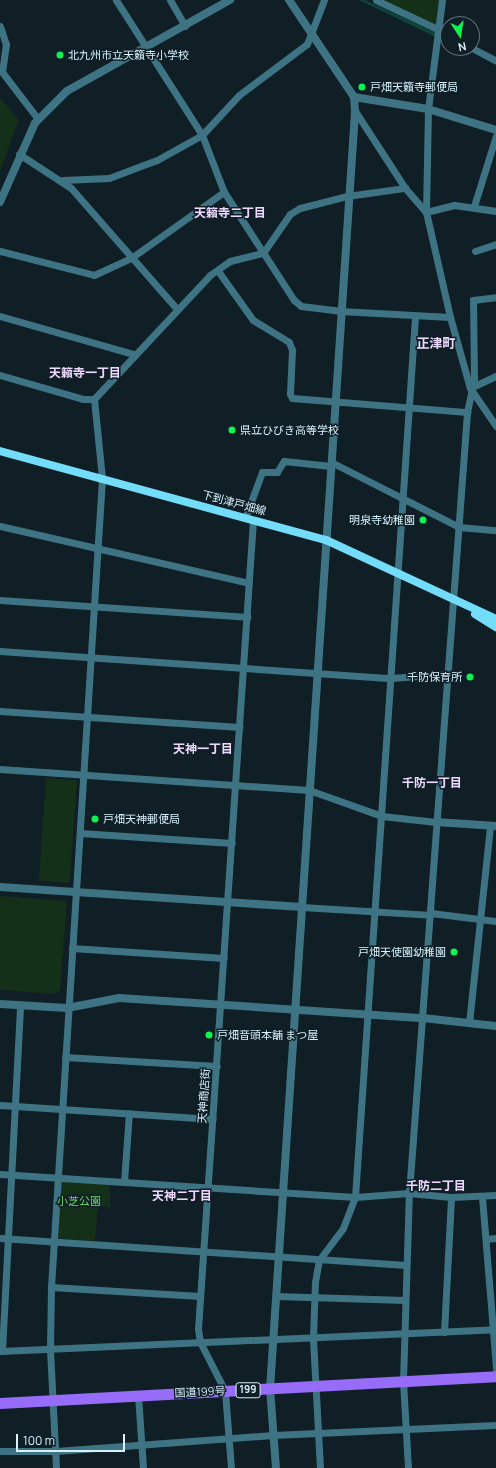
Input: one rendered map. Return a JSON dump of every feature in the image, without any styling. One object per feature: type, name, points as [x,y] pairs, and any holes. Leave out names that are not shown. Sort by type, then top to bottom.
[{"type":"highway","name":"国道199号","points":[[0,1403],[496,1376]]},
{"type":"main road","name":"下到津戸畑線","points":[[0,451],[326,540],[454,601],[496,619]]},
{"type":"main road","name":"下到津戸畑線","points":[[454,601],[496,628]]},
{"type":"street","points":[[116,0],[202,135],[224,192],[287,292],[301,306],[340,311],[415,317],[450,317]]},
{"type":"street","points":[[170,0],[185,26]]},
{"type":"street","points":[[0,202],[2,188],[38,119],[67,91],[146,49],[185,26],[221,2],[230,0]]},
{"type":"street","points":[[276,1468],[270,1389],[294,1010],[318,673],[347,196],[355,111],[354,97],[290,0]]},
{"type":"street","points":[[63,180],[109,178],[157,160],[202,135],[238,95],[307,44],[324,0]]},
{"type":"street","points":[[376,0],[439,30]]},
{"type":"street","points":[[442,0],[428,109],[426,212],[450,317],[470,388],[496,426]]},
{"type":"street","points":[[0,26],[6,44],[1,73],[38,119]]},
{"type":"street","points":[[480,52],[496,61]]},
{"type":"street","points":[[354,97],[428,109],[496,130]]},
{"type":"street","points":[[355,111],[405,188],[426,212]]},
{"type":"street","points":[[474,206],[496,136]]},
{"type":"street","points":[[19,154],[63,180],[176,308]]},
{"type":"street","points":[[56,1468],[50,1350],[51,1287],[67,1008],[80,833],[102,478],[94,399],[176,308],[230,261],[263,253],[290,214],[300,208],[347,196],[405,188]]},
{"type":"street","points":[[0,251],[88,275],[131,258],[224,192]]},
{"type":"street","points":[[426,212],[454,205],[474,206],[496,211]]},
{"type":"street","points":[[475,251],[496,244]]},
{"type":"street","points":[[218,271],[254,320],[289,342],[292,350],[290,394],[292,398],[408,406],[467,412]]},
{"type":"street","points":[[408,1468],[403,1381],[409,1193],[431,914],[436,822],[454,601],[467,412],[470,388],[474,378],[473,300],[496,297]]},
{"type":"street","points":[[0,316],[133,354]]},
{"type":"street","points":[[320,1468],[313,1338],[315,1295],[319,1260],[343,1228],[355,1197],[415,317]]},
{"type":"street","points":[[0,375],[83,399],[94,399]]},
{"type":"street","points":[[470,388],[496,376]]},
{"type":"street","name":"天神商店街","points":[[200,1342],[200,1296],[209,1188],[247,617],[249,583],[249,519],[262,472],[277,472],[284,461],[331,464]]},
{"type":"street","points":[[331,464],[459,527],[496,530]]},
{"type":"street","points":[[0,526],[249,583]]},
{"type":"street","points":[[0,600],[247,617]]},
{"type":"street","points":[[0,651],[391,678],[447,674]]},
{"type":"street","points":[[0,710],[239,728]]},
{"type":"street","points":[[0,769],[309,790],[382,816],[493,826],[480,919],[469,1023]]},
{"type":"street","points":[[80,833],[232,843]]},
{"type":"street","points":[[0,887],[374,912],[431,914],[496,921]]},
{"type":"street","points":[[72,948],[224,958]]},
{"type":"street","points":[[0,1004],[67,1008],[107,998],[368,1014],[496,1026]]},
{"type":"street","points":[[20,1005],[11,1175],[4,1238],[1,1351],[494,1330]]},
{"type":"street","points":[[65,1057],[217,1066]]},
{"type":"street","points":[[0,1105],[213,1119]]},
{"type":"street","points":[[124,1182],[129,1114]]},
{"type":"street","points":[[0,1174],[355,1197],[409,1193],[451,1198],[496,1195]]},
{"type":"street","points":[[482,1196],[496,1369]]},
{"type":"street","points":[[444,1332],[451,1198]]},
{"type":"street","points":[[4,1238],[406,1265]]},
{"type":"street","points":[[486,1240],[496,1238]]},
{"type":"street","points":[[51,1287],[200,1296]]},
{"type":"street","points":[[276,1296],[315,1295],[405,1300]]},
{"type":"street","points":[[200,1342],[225,1391],[231,1468]]},
{"type":"street","points":[[138,1395],[143,1468]]},
{"type":"street","points":[[0,1451],[56,1451],[273,1435],[496,1425]]},
{"type":"green space","points":[[378,0],[441,0],[438,26]]},
{"type":"green space","points":[[0,98],[19,120],[0,171]]},
{"type":"green space","points":[[46,778],[77,780],[70,883],[39,881]]},
{"type":"green space","points":[[0,896],[67,901],[60,990],[55,994],[0,990]]},
{"type":"green space","name":"小芝公園","points":[[61,1181],[110,1184],[110,1207],[98,1206],[95,1241],[58,1238]]},
{"type":"shaded area","points":[[359,0],[365,0],[440,34],[440,39]]},
{"type":"place","name":"北九州市立天籟寺小学校","points":[[60,55]]},
{"type":"place","name":"戸畑天籟寺郵便局","points":[[362,87]]},
{"type":"place","name":"県立ひびき高等学校","points":[[232,430]]},
{"type":"place","name":"明泉寺幼稚園","points":[[423,520]]},
{"type":"place","name":"千防保育所","points":[[470,677]]},
{"type":"place","name":"戸畑天神郵便局","points":[[95,819]]},
{"type":"place","name":"戸畑天使園幼稚園","points":[[454,952]]},
{"type":"place","name":"戸畑音頭本舗 まつ屋","points":[[209,1035]]},
{"type":"district","name":"天籟寺二丁目","points":[[230,213]]},
{"type":"district","name":"正津町","points":[[436,343]]},
{"type":"district","name":"天籟寺一丁目","points":[[85,373]]},
{"type":"district","name":"天神一丁目","points":[[203,749]]},
{"type":"district","name":"千防一丁目","points":[[432,783]]},
{"type":"district","name":"千防二丁目","points":[[436,1186]]},
{"type":"district","name":"天神二丁目","points":[[182,1196]]}]
